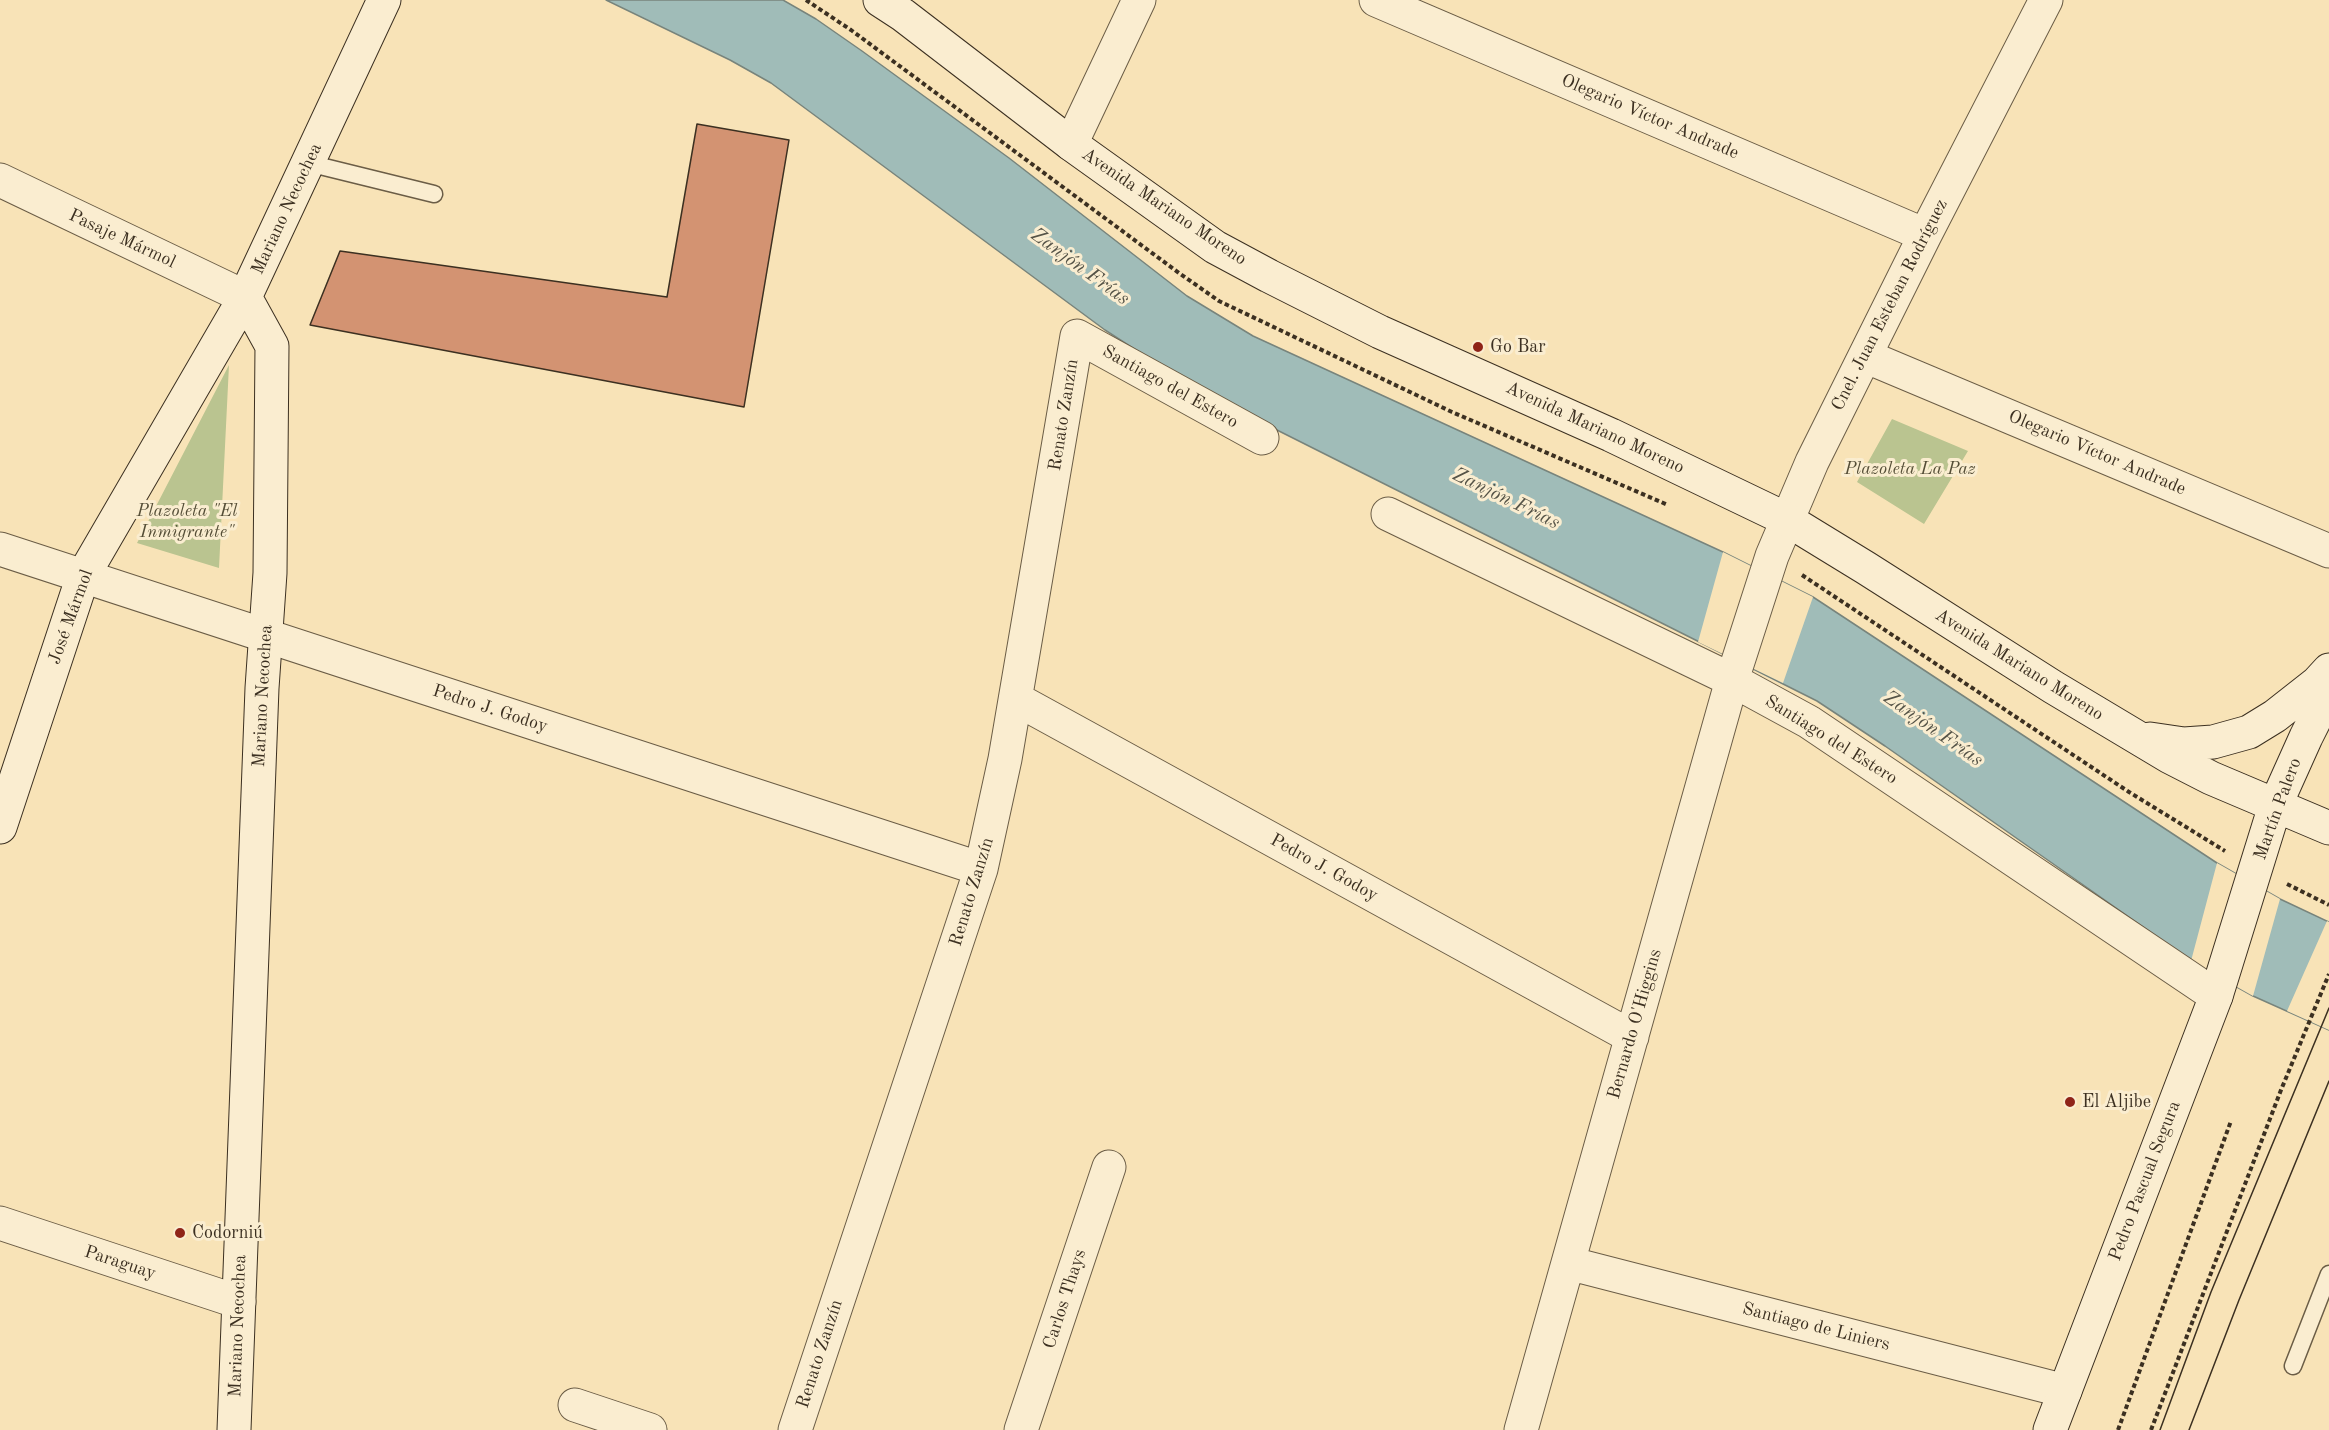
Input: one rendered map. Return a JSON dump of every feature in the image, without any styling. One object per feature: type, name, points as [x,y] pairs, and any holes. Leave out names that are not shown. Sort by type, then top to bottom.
[{"type":"street","name":"Mariano Necochea","points":[[234,1430],[262,688],[270,573],[272,346],[245,297],[384,0]]},
{"type":"street","name":"Avenida Mariano Moreno","points":[[880,0],[1071,144],[1215,247],[1380,332],[1611,435],[1786,519],[2133,736],[2201,773],[2329,828]]},
{"type":"street","points":[[1071,144],[1139,0]]},
{"type":"street","name":"Olegario Víctor Andrade","points":[[1376,0],[1925,235]]},
{"type":"street","name":"Cnel. Juan Esteban Rodríguez","points":[[1751,618],[1786,519],[1925,235],[2046,0]]},
{"type":"street","name":"Pasaje Mármol","points":[[0,180],[245,297]]},
{"type":"street","name":"José Mármol","points":[[0,827],[83,576],[245,297]]},
{"type":"street","name":"Santiago del Estero","points":[[1077,336],[1262,438]]},
{"type":"street","name":"Renato Zanzín","points":[[795,1430],[981,869],[993,820],[1016,699],[1077,336]]},
{"type":"street","name":"Olegario Víctor Andrade","points":[[1865,356],[2329,551]]},
{"type":"street","name":"Santiago del Estero","points":[[1388,514],[1735,670],[1809,722],[2219,988]]},
{"type":"street","name":"Pedro J. Godoy","points":[[0,549],[981,869]]},
{"type":"street","name":"Bernardo O'Higgins","points":[[1521,1430],[1751,618]]},
{"type":"street","points":[[2133,736],[2194,743],[2213,742],[2249,732],[2275,716],[2317,683],[2329,670]]},
{"type":"street","name":"Martín Palero","points":[[2236,931],[2275,806],[2329,691]]},
{"type":"street","name":"Pedro J. Godoy","points":[[1016,699],[1632,1037]]},
{"type":"street","name":"Pedro Pascual Segura","points":[[2050,1430],[2219,988],[2236,931]]},
{"type":"street","name":"Carlos Thays","points":[[1021,1430],[1109,1167]]},
{"type":"street","name":"Paraguay","points":[[0,1223],[239,1302]]},
{"type":"street","name":"Santiago de Liniers","points":[[1568,1263],[2065,1391]]},
{"type":"street","points":[[575,1405],[650,1430]]},
{"type":"lane","points":[[308,163],[434,194]]},
{"type":"lane","points":[[2293,1366],[2329,1274]]},
{"type":"path","points":[[806,0],[851,30],[1179,273],[1220,300],[1266,325],[1452,412],[1678,509]]},
{"type":"path","points":[[1769,564],[2129,792],[2253,876],[2329,905]]},
{"type":"path","points":[[2151,1430],[2329,974]]},
{"type":"path","points":[[2118,1430],[2231,1121]]},
{"type":"green space","name":"Plazoleta \"El Inmigrante\"","points":[[229,365],[219,568],[137,543]]},
{"type":"green space","name":"Plazoleta La Paz","points":[[1892,419],[1968,451],[1924,524],[1857,482]]},
{"type":"water","name":"Zanjón Frías","points":[[606,0],[783,0],[816,19],[862,51],[1009,158],[1187,296],[1253,336],[1723,552],[1813,597],[2217,863],[2280,899],[2329,922],[2329,1030],[2253,996],[2196,964],[1817,701],[1259,421],[1156,363],[1105,330],[771,83],[730,60]]},
{"type":"pier","points":[[1723,552],[1813,597],[1783,683],[1698,642]]},
{"type":"pier","points":[[2217,863],[2280,899],[2253,996],[2191,961]]},
{"type":"pier","points":[[2327,921],[2329,922],[2329,1030],[2287,1011]]},
{"type":"building","points":[[697,124],[789,140],[744,407],[310,325],[340,251],[667,297]]},
{"type":"tram line","points":[[2160,1430],[2211,1292],[2329,1008]]},
{"type":"tram line","points":[[2189,1430],[2239,1300],[2329,1081]]},
{"type":"place","name":"Go Bar","points":[[1478,347]]},
{"type":"place","name":"El Aljibe","points":[[2070,1102]]},
{"type":"place","name":"Codorniú","points":[[180,1233]]}]
